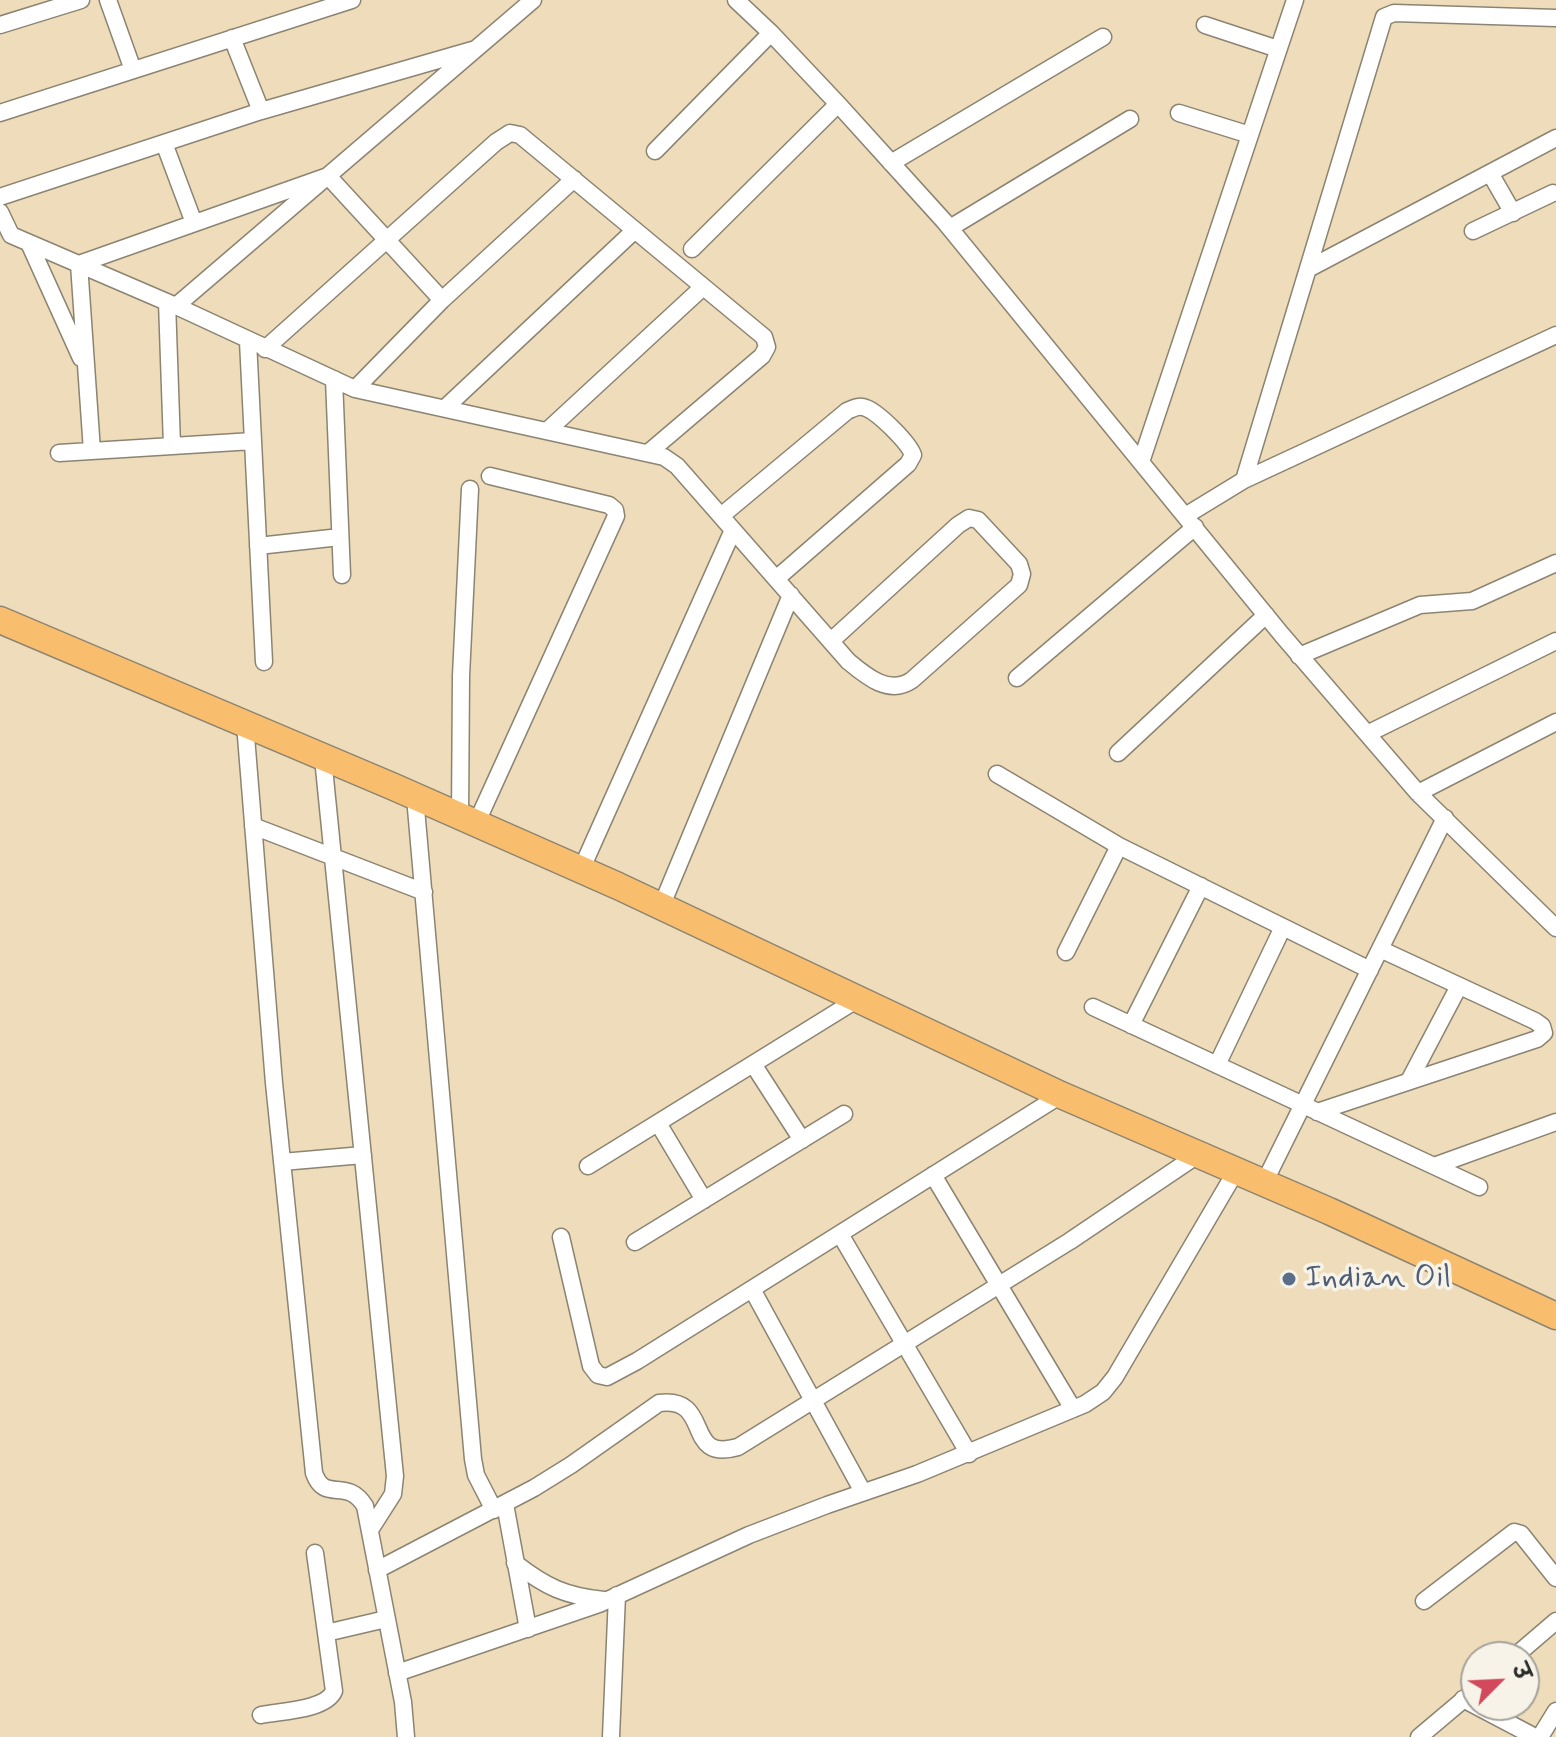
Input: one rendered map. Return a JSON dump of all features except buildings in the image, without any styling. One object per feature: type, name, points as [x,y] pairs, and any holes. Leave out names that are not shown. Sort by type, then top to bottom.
[{"type":"main road","points":[[0,620],[581,870],[1061,1095],[1264,1183],[1556,1316]]},
{"type":"street","points":[[0,25],[81,0]]},
{"type":"street","points":[[108,0],[133,70]]},
{"type":"street","points":[[0,113],[352,0]]},
{"type":"street","points":[[171,304],[328,176],[533,0]]},
{"type":"street","points":[[736,0],[838,104],[950,228],[1299,656],[1418,793],[1556,928]]},
{"type":"street","points":[[1141,462],[1295,0]]},
{"type":"street","points":[[1244,480],[1384,17],[1394,13],[1556,18]]},
{"type":"street","points":[[1205,25],[1278,49]]},
{"type":"street","points":[[655,151],[771,33]]},
{"type":"street","points":[[891,163],[1103,37]]},
{"type":"street","points":[[232,38],[261,111]]},
{"type":"street","points":[[0,197],[261,111],[476,49]]},
{"type":"street","points":[[692,249],[838,104]]},
{"type":"street","points":[[1179,113],[1250,135]]},
{"type":"street","points":[[950,228],[1130,119]]},
{"type":"street","points":[[265,349],[496,142],[510,133],[520,135],[764,337],[767,347],[762,356],[648,453]]},
{"type":"street","points":[[1308,269],[1556,138]]},
{"type":"street","points":[[164,143],[194,223]]},
{"type":"street","points":[[1490,173],[1513,213]]},
{"type":"street","points":[[79,264],[328,176]]},
{"type":"street","points":[[328,176],[442,300]]},
{"type":"street","points":[[355,389],[442,300],[574,179]]},
{"type":"street","points":[[1473,231],[1553,193]]},
{"type":"street","points":[[0,212],[11,235],[355,389],[664,457],[677,466],[848,661],[867,677],[887,686],[903,687],[1019,585],[1022,574],[1019,564],[978,520],[969,518],[890,585],[831,641]]},
{"type":"street","points":[[445,408],[635,230]]},
{"type":"street","points":[[29,243],[86,369]]},
{"type":"street","points":[[79,264],[92,451]]},
{"type":"street","points":[[547,431],[703,287]]},
{"type":"street","points":[[171,304],[172,446]]},
{"type":"street","points":[[1017,678],[1190,521],[1244,480],[1556,335]]},
{"type":"street","points":[[248,341],[264,662]]},
{"type":"street","points":[[334,379],[342,575]]},
{"type":"street","points":[[721,516],[847,411],[858,406],[869,408],[910,446],[913,455],[908,464],[776,579]]},
{"type":"street","points":[[59,453],[253,441]]},
{"type":"street","points":[[468,820],[616,516],[609,505],[490,476]]},
{"type":"street","points":[[468,820],[461,676],[470,489]]},
{"type":"street","points":[[581,870],[733,530]]},
{"type":"street","points":[[258,546],[340,537]]},
{"type":"street","points":[[1299,656],[1420,605],[1472,601],[1556,563]]},
{"type":"street","points":[[661,907],[791,595]]},
{"type":"street","points":[[1118,753],[1266,615]]},
{"type":"street","points":[[1367,734],[1556,641]]},
{"type":"street","points":[[1418,793],[1556,722]]},
{"type":"street","points":[[245,724],[282,1162],[314,1473],[318,1483],[326,1489],[347,1490],[358,1495],[365,1506],[403,1702],[406,1737]]},
{"type":"street","points":[[323,758],[395,1476],[393,1494],[370,1530]]},
{"type":"street","points":[[997,774],[1119,846],[1370,970]]},
{"type":"street","points":[[415,797],[473,1459],[476,1475],[499,1507],[515,1563],[528,1629]]},
{"type":"street","points":[[1264,1183],[1310,1109],[1370,970],[1445,818]]},
{"type":"street","points":[[253,826],[424,892]]},
{"type":"street","points":[[1066,952],[1119,846]]},
{"type":"street","points":[[1131,1025],[1201,886]]},
{"type":"street","points":[[1217,1065],[1283,927]]},
{"type":"street","points":[[1310,1109],[1409,1081],[1537,1039],[1544,1033],[1542,1026],[1535,1021],[1380,949]]},
{"type":"street","points":[[1409,1081],[1459,986]]},
{"type":"street","points":[[588,1166],[858,999]]},
{"type":"street","points":[[1093,1007],[1479,1187]]},
{"type":"street","points":[[753,1064],[802,1140]]},
{"type":"street","points":[[561,1237],[591,1366],[598,1375],[607,1377],[1061,1095]]},
{"type":"street","points":[[635,1242],[844,1114]]},
{"type":"street","points":[[1434,1166],[1556,1122]]},
{"type":"street","points":[[658,1123],[704,1200]]},
{"type":"street","points":[[377,1570],[499,1507],[571,1465],[659,1403],[676,1401],[687,1407],[703,1441],[712,1448],[724,1451],[738,1447],[999,1285],[1199,1154]]},
{"type":"street","points":[[282,1162],[363,1155]]},
{"type":"street","points":[[397,1673],[612,1598],[749,1535],[969,1454],[1073,1409],[1103,1392],[1115,1377],[1236,1171]]},
{"type":"street","points":[[933,1175],[1073,1409]]},
{"type":"street","points":[[840,1234],[969,1454]]},
{"type":"street","points":[[752,1289],[863,1492]]},
{"type":"street","points":[[1424,1601],[1514,1532],[1521,1534],[1556,1578]]},
{"type":"street","points":[[261,1715],[321,1704],[334,1691],[315,1553]]},
{"type":"street","points":[[515,1563],[542,1584],[573,1596],[612,1598]]},
{"type":"street","points":[[611,1737],[612,1598]]},
{"type":"street","points":[[326,1633],[386,1619]]},
{"type":"street","points":[[1533,1641],[1556,1621]]},
{"type":"street","points":[[1419,1737],[1460,1702]]},
{"type":"street","points":[[1512,1721],[1537,1737],[1556,1711]]},
{"type":"place","name":"Indian Oil","points":[[1289,1279]]}]
